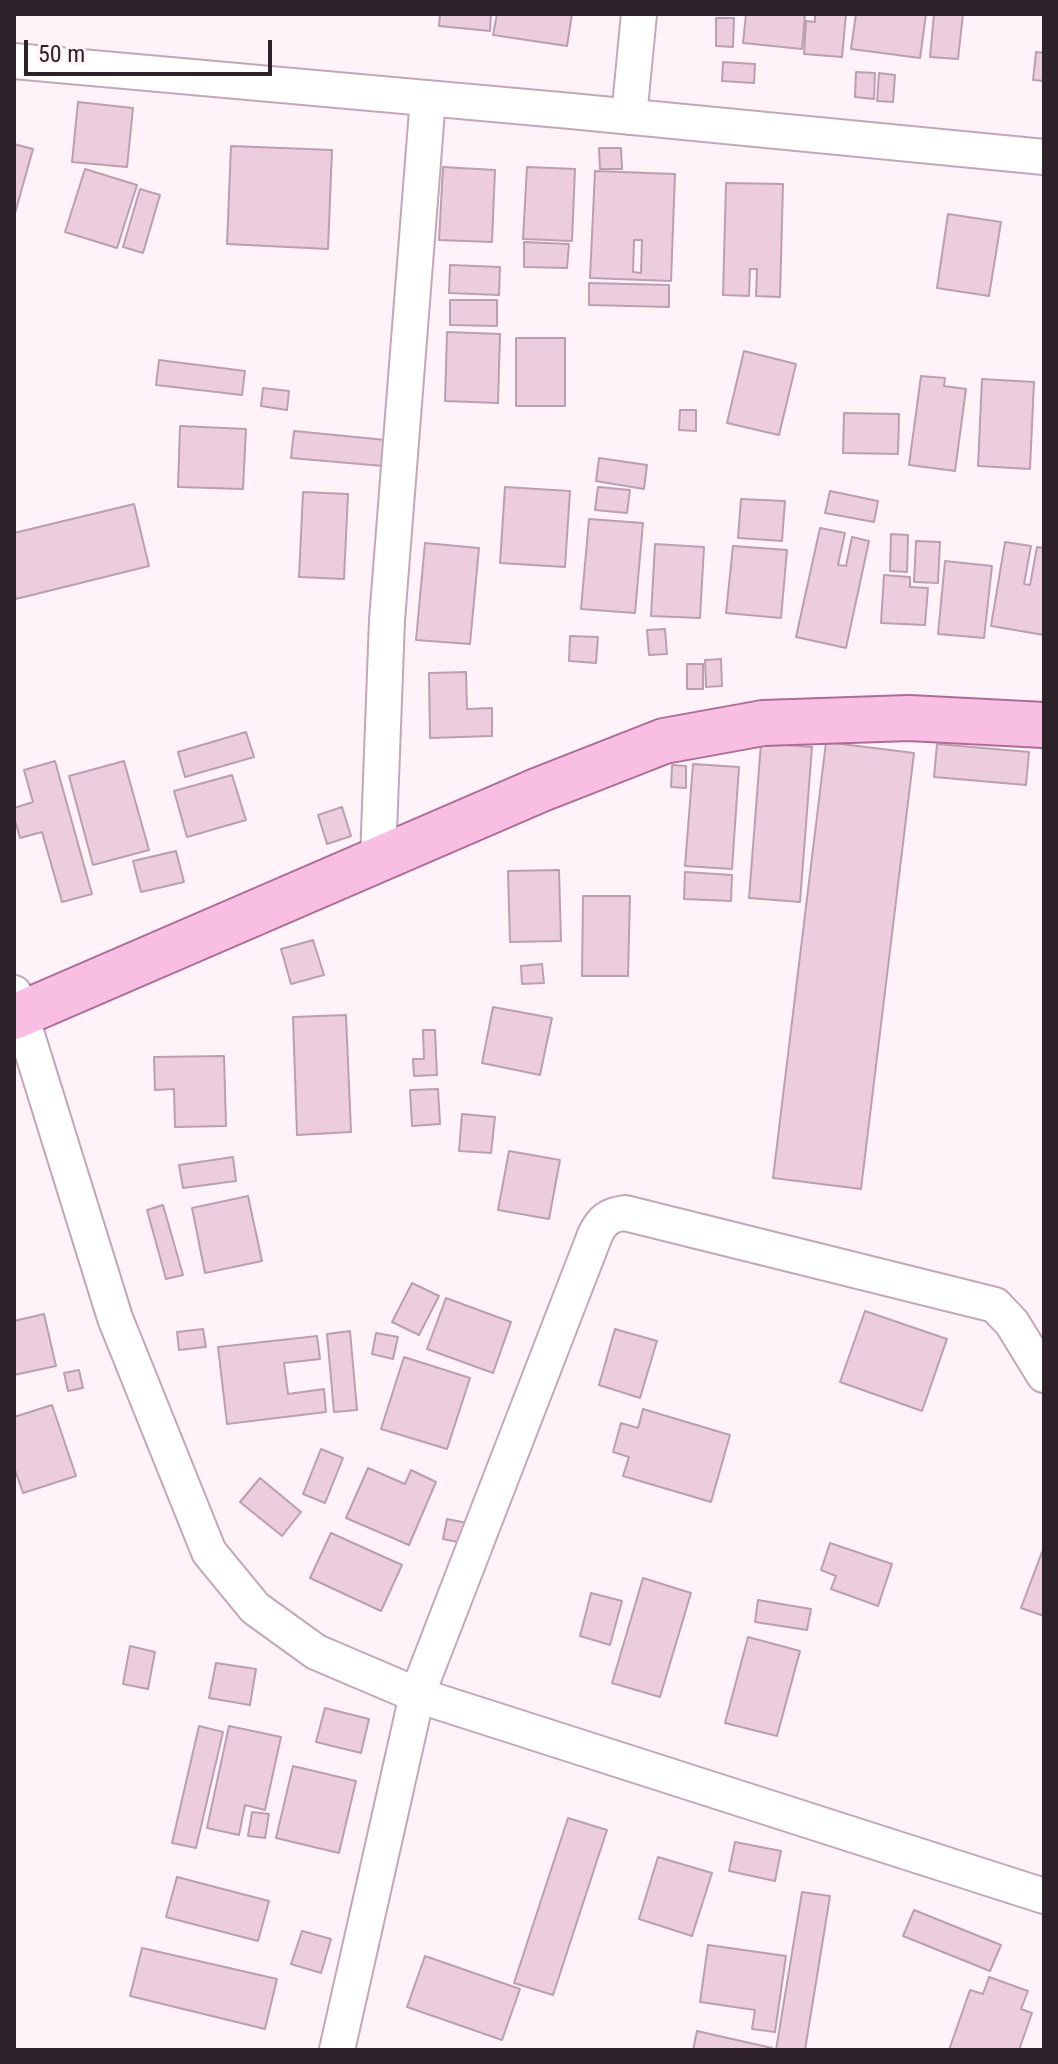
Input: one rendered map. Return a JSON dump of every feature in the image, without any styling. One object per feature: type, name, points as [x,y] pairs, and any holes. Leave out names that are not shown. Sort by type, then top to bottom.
[{"type":"main road","points":[[16,1008],[664,741],[763,723],[909,718],[1044,725]]},
{"type":"street","points":[[629,117],[639,14]]},
{"type":"street","points":[[14,61],[1044,157]]},
{"type":"street","points":[[378,859],[387,620],[428,98]]},
{"type":"street","points":[[16,1008],[115,1318],[209,1552],[255,1608],[316,1652],[417,1695],[1044,1896]]},
{"type":"street","points":[[337,2050],[417,1695],[601,1223],[612,1215],[625,1213],[995,1305],[1012,1323],[1044,1375]]},
{"type":"building","points":[[440,14],[491,14],[490,31],[439,26]]},
{"type":"building","points":[[497,14],[572,14],[567,46],[493,35]]},
{"type":"building","points":[[746,14],[805,14],[802,49],[743,43]]},
{"type":"building","points":[[815,14],[846,14],[842,57],[804,54],[806,21],[815,22]]},
{"type":"building","points":[[856,14],[926,14],[920,58],[851,49]]},
{"type":"building","points":[[934,14],[963,14],[958,59],[930,57]]},
{"type":"building","points":[[716,18],[734,18],[733,47],[716,46]]},
{"type":"building","points":[[1036,52],[1044,53],[1044,81],[1033,80]]},
{"type":"building","points":[[723,62],[755,64],[754,83],[722,81]]},
{"type":"building","points":[[856,72],[875,73],[874,99],[855,97]]},
{"type":"building","points":[[879,73],[895,75],[893,102],[877,101]]},
{"type":"building","points":[[78,102],[133,108],[127,167],[72,162]]},
{"type":"building","points":[[14,144],[33,149],[14,217]]},
{"type":"building","points":[[231,146],[332,150],[328,249],[227,244]]},
{"type":"building","points":[[599,148],[621,148],[622,169],[600,169]]},
{"type":"building","points":[[443,167],[495,170],[492,242],[439,240]]},
{"type":"building","points":[[527,167],[575,169],[572,241],[523,239]]},
{"type":"building","points":[[85,169],[137,185],[117,248],[65,232]]},
{"type":"building","points":[[595,171],[675,174],[671,281],[590,278]],"holes":[[[634,240],[642,240],[641,273],[633,272]]]},
{"type":"building","points":[[726,183],[783,184],[780,297],[756,296],[757,269],[750,269],[749,296],[723,295]]},
{"type":"building","points":[[140,189],[160,195],[143,253],[123,247]]},
{"type":"building","points":[[948,214],[1001,222],[989,296],[937,288]]},
{"type":"building","points":[[524,242],[569,244],[567,268],[524,267]]},
{"type":"building","points":[[450,265],[500,267],[499,295],[449,293]]},
{"type":"building","points":[[589,283],[669,285],[669,307],[589,305]]},
{"type":"building","points":[[450,300],[497,300],[497,326],[450,325]]},
{"type":"building","points":[[447,332],[500,334],[498,403],[445,401]]},
{"type":"building","points":[[516,338],[565,338],[565,406],[516,406]]},
{"type":"building","points":[[744,351],[796,364],[779,435],[727,423]]},
{"type":"building","points":[[159,360],[245,371],[242,395],[156,385]]},
{"type":"building","points":[[921,376],[945,378],[944,386],[966,389],[955,471],[909,465]]},
{"type":"building","points":[[982,379],[1034,382],[1030,469],[978,466]]},
{"type":"building","points":[[263,388],[289,391],[287,410],[261,406]]},
{"type":"building","points":[[680,410],[696,410],[696,431],[679,430]]},
{"type":"building","points":[[844,413],[899,414],[898,454],[843,453]]},
{"type":"building","points":[[180,426],[246,429],[243,489],[178,487]]},
{"type":"building","points":[[294,431],[386,440],[383,466],[291,458]]},
{"type":"building","points":[[599,458],[647,465],[644,489],[596,481]]},
{"type":"building","points":[[505,487],[570,491],[565,567],[500,563]]},
{"type":"building","points":[[598,487],[630,490],[627,513],[595,510]]},
{"type":"building","points":[[830,491],[878,501],[874,522],[825,513]]},
{"type":"building","points":[[303,492],[348,494],[344,579],[299,577]]},
{"type":"building","points":[[741,499],[785,501],[782,541],[738,538]]},
{"type":"building","points":[[134,504],[149,566],[16,599],[14,533]]},
{"type":"building","points":[[589,519],[643,523],[635,613],[581,609]]},
{"type":"building","points":[[820,528],[845,533],[838,565],[846,566],[852,537],[869,541],[846,648],[796,637]]},
{"type":"building","points":[[891,534],[908,535],[907,572],[890,571]]},
{"type":"building","points":[[916,541],[940,542],[938,583],[914,582]]},
{"type":"building","points":[[1005,542],[1031,546],[1024,584],[1030,585],[1037,547],[1044,548],[1044,635],[991,626]]},
{"type":"building","points":[[425,543],[479,548],[470,644],[416,640]]},
{"type":"building","points":[[655,544],[704,547],[700,618],[651,616]]},
{"type":"building","points":[[733,546],[787,550],[781,618],[726,613]]},
{"type":"building","points":[[945,561],[992,566],[984,638],[938,634]]},
{"type":"building","points":[[884,575],[910,577],[910,587],[928,588],[925,625],[881,623]]},
{"type":"building","points":[[665,629],[667,654],[649,655],[647,630]]},
{"type":"building","points":[[570,636],[598,637],[596,663],[569,661]]},
{"type":"building","points":[[721,659],[722,686],[706,687],[705,660]]},
{"type":"building","points":[[687,664],[703,664],[703,689],[687,689]]},
{"type":"building","points":[[466,672],[467,709],[492,708],[492,736],[430,738],[429,673]]},
{"type":"building","points":[[246,732],[254,757],[185,777],[178,752]]},
{"type":"building","points":[[826,742],[914,753],[861,1189],[773,1178]]},
{"type":"building","points":[[761,743],[812,747],[800,902],[749,898]]},
{"type":"building","points":[[937,744],[1029,752],[1026,785],[934,777]]},
{"type":"building","points":[[55,761],[92,894],[62,902],[42,832],[20,838],[14,817],[14,808],[33,802],[24,770]]},
{"type":"building","points":[[124,761],[149,850],[93,865],[69,776]]},
{"type":"building","points":[[693,764],[739,767],[732,869],[685,866]]},
{"type":"building","points":[[672,765],[686,766],[686,788],[671,787]]},
{"type":"building","points":[[232,775],[246,820],[187,837],[174,791]]},
{"type":"building","points":[[342,807],[351,836],[327,844],[318,815]]},
{"type":"building","points":[[176,851],[184,882],[141,892],[133,861]]},
{"type":"building","points":[[559,870],[561,941],[510,942],[508,871]]},
{"type":"building","points":[[685,872],[732,875],[731,901],[684,899]]},
{"type":"building","points":[[583,896],[630,896],[628,976],[582,976]]},
{"type":"building","points":[[313,940],[324,975],[291,984],[281,949]]},
{"type":"building","points":[[542,964],[544,983],[522,984],[521,966]]},
{"type":"building","points":[[493,1007],[552,1018],[540,1075],[482,1063]]},
{"type":"building","points":[[346,1015],[351,1132],[297,1135],[293,1017]]},
{"type":"building","points":[[423,1030],[435,1030],[437,1075],[414,1076],[413,1059],[424,1059]]},
{"type":"building","points":[[224,1056],[226,1126],[175,1127],[174,1089],[155,1090],[154,1057]]},
{"type":"building","points":[[438,1089],[440,1124],[412,1126],[410,1090]]},
{"type":"building","points":[[462,1114],[495,1117],[491,1153],[459,1151]]},
{"type":"building","points":[[509,1151],[560,1160],[549,1219],[498,1210]]},
{"type":"building","points":[[233,1157],[236,1181],[183,1188],[179,1165]]},
{"type":"building","points":[[248,1196],[262,1261],[205,1273],[192,1208]]},
{"type":"building","points":[[163,1205],[183,1275],[166,1279],[147,1210]]},
{"type":"building","points":[[412,1283],[439,1296],[419,1335],[392,1322]]},
{"type":"building","points":[[446,1298],[511,1322],[493,1373],[427,1349]]},
{"type":"building","points":[[865,1311],[947,1339],[922,1411],[840,1382]]},
{"type":"building","points":[[44,1314],[56,1366],[14,1375],[14,1321]]},
{"type":"building","points":[[203,1329],[206,1347],[179,1350],[177,1332]]},
{"type":"building","points":[[615,1329],[657,1341],[640,1398],[599,1385]]},
{"type":"building","points":[[350,1331],[357,1410],[334,1412],[327,1334]]},
{"type":"building","points":[[376,1333],[398,1337],[393,1359],[372,1354]]},
{"type":"building","points":[[317,1336],[320,1359],[284,1363],[288,1394],[324,1389],[326,1412],[227,1424],[218,1347]]},
{"type":"building","points":[[404,1357],[470,1378],[447,1449],[381,1429]]},
{"type":"building","points":[[79,1370],[83,1388],[68,1391],[64,1373]]},
{"type":"building","points":[[52,1405],[76,1476],[23,1493],[14,1467],[14,1417]]},
{"type":"building","points":[[643,1409],[730,1435],[711,1502],[623,1476],[629,1457],[613,1452],[621,1423],[638,1428]]},
{"type":"building","points":[[321,1449],[343,1458],[325,1503],[303,1494]]},
{"type":"building","points":[[368,1468],[405,1484],[411,1470],[436,1482],[409,1545],[346,1518]]},
{"type":"building","points":[[260,1478],[301,1512],[282,1536],[240,1502]]},
{"type":"building","points":[[447,1519],[472,1524],[468,1544],[443,1539]]},
{"type":"building","points":[[331,1533],[402,1565],[381,1611],[310,1578]]},
{"type":"building","points":[[830,1543],[892,1564],[878,1606],[831,1589],[836,1576],[821,1570]]},
{"type":"building","points":[[1044,1552],[1044,1616],[1021,1608]]},
{"type":"building","points":[[643,1578],[691,1593],[660,1697],[612,1683]]},
{"type":"building","points":[[591,1593],[622,1601],[610,1645],[580,1636]]},
{"type":"building","points":[[758,1600],[811,1609],[807,1630],[755,1622]]},
{"type":"building","points":[[748,1637],[800,1651],[777,1736],[725,1723]]},
{"type":"building","points":[[130,1646],[155,1652],[148,1689],[123,1684]]},
{"type":"building","points":[[216,1663],[256,1669],[250,1705],[209,1698]]},
{"type":"building","points":[[325,1708],[369,1719],[361,1753],[316,1742]]},
{"type":"building","points":[[199,1726],[223,1732],[196,1848],[172,1843]]},
{"type":"building","points":[[229,1726],[281,1737],[265,1810],[245,1805],[239,1835],[207,1828]]},
{"type":"building","points":[[293,1766],[356,1781],[339,1853],[276,1838]]},
{"type":"building","points":[[252,1812],[269,1814],[265,1838],[248,1836]]},
{"type":"building","points":[[568,1818],[607,1830],[553,1995],[514,1983]]},
{"type":"building","points":[[735,1842],[781,1851],[775,1881],[729,1871]]},
{"type":"building","points":[[658,1857],[712,1873],[692,1936],[639,1919]]},
{"type":"building","points":[[177,1877],[269,1901],[258,1941],[166,1917]]},
{"type":"building","points":[[802,1892],[830,1896],[805,2050],[776,2050]]},
{"type":"building","points":[[914,1910],[1001,1945],[990,1971],[903,1936]]},
{"type":"building","points":[[302,1931],[331,1939],[321,1973],[291,1964]]},
{"type":"building","points":[[708,1945],[786,1956],[775,2032],[752,2029],[755,2010],[700,2002]]},
{"type":"building","points":[[142,1948],[277,1979],[265,2029],[130,1996]]},
{"type":"building","points":[[425,1956],[520,1989],[502,2040],[407,2007]]},
{"type":"building","points":[[989,1977],[1028,1991],[1021,2009],[1032,2013],[1019,2050],[949,2050],[970,1990],[983,1994]]},
{"type":"building","points":[[697,2031],[772,2048],[772,2050],[693,2050]]}]
